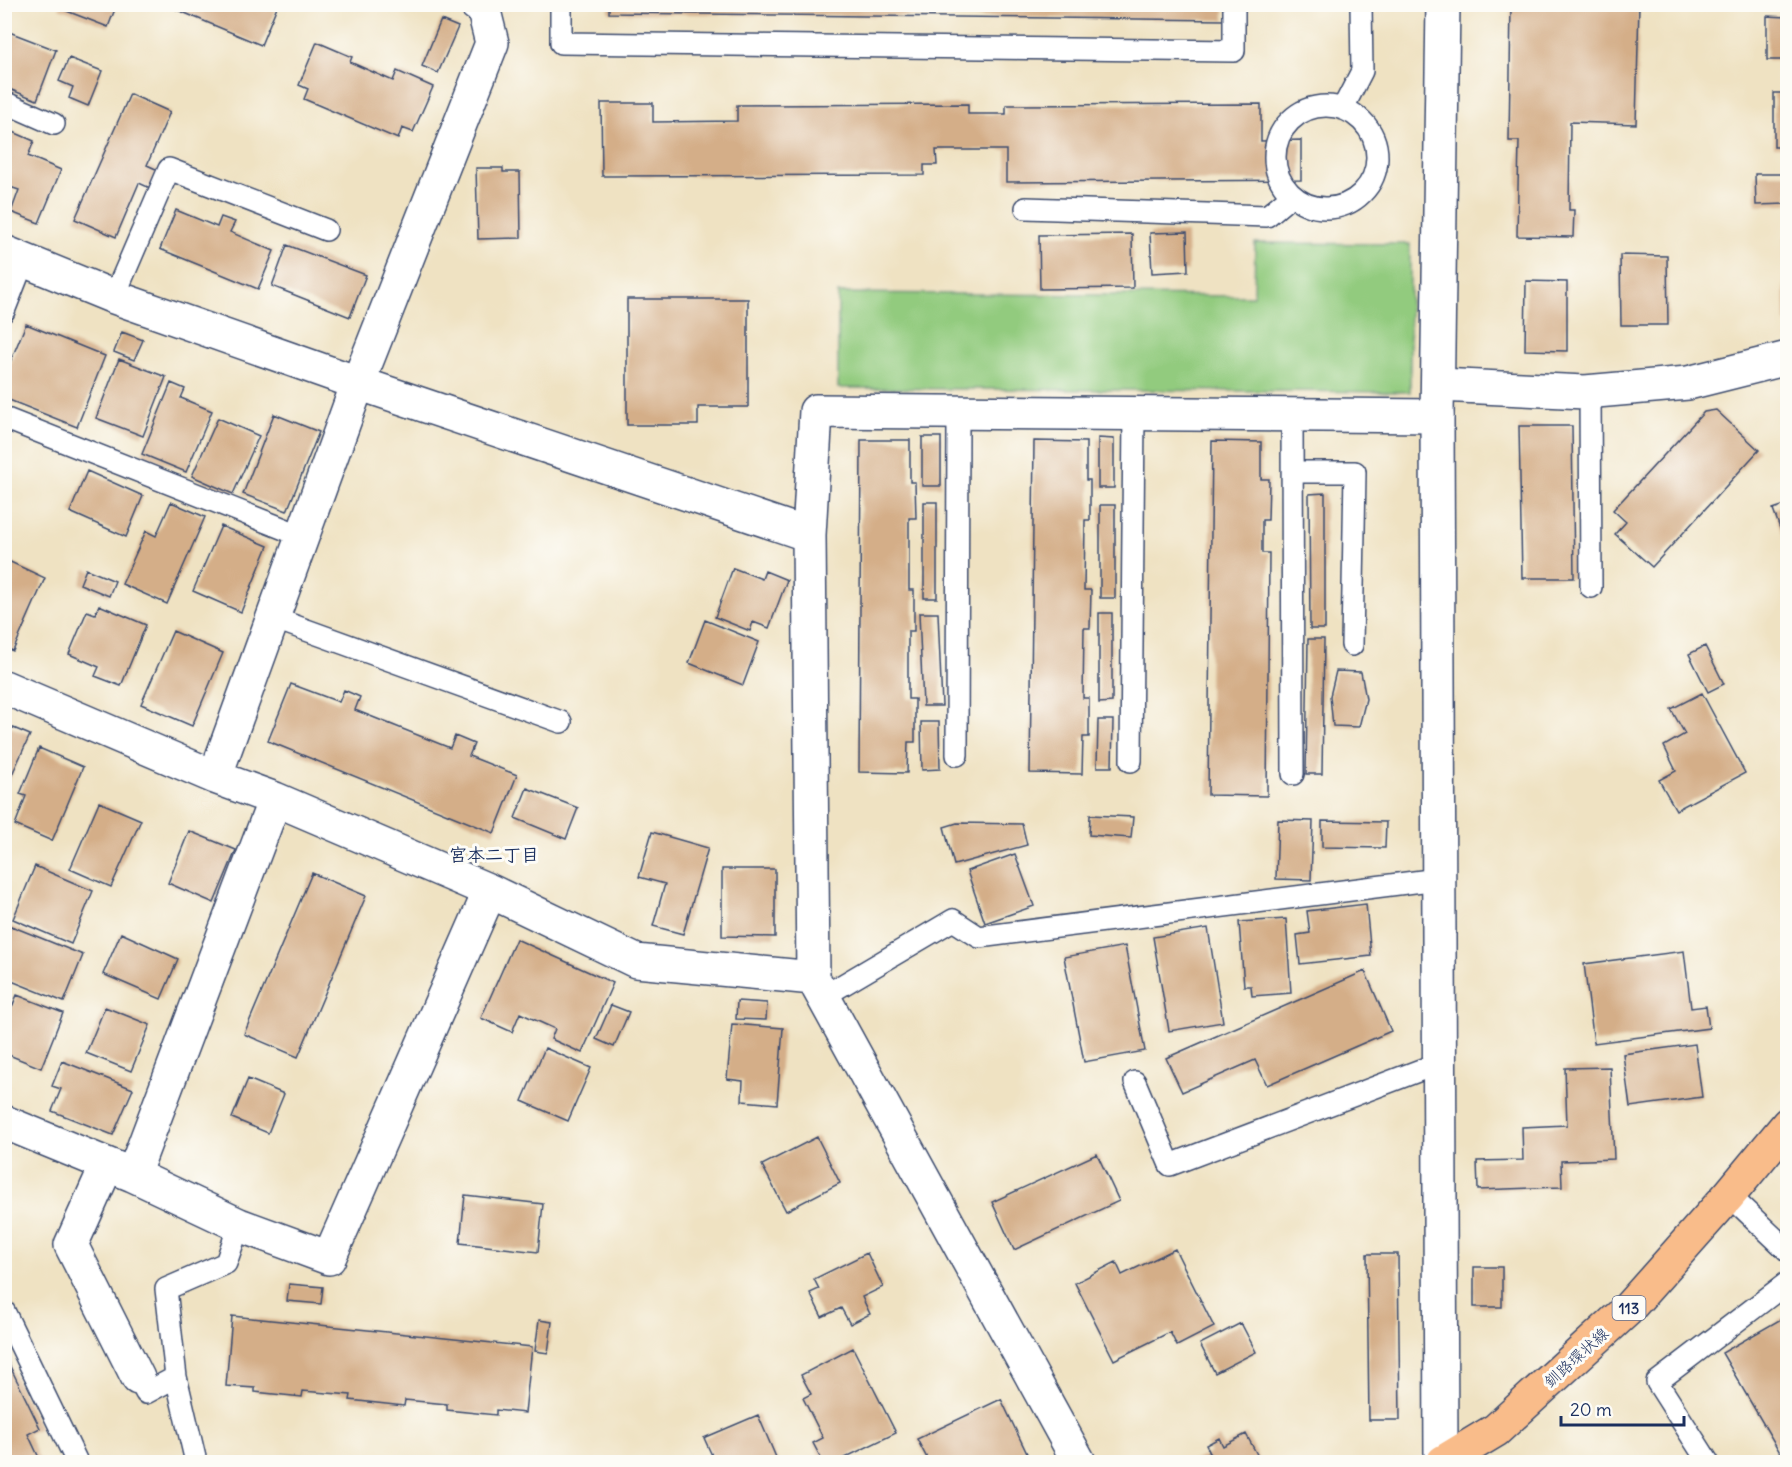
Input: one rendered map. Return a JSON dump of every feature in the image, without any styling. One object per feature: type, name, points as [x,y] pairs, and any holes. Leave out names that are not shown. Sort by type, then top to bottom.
[{"type":"main road","name":"釧路環状線","points":[[1442,1462],[1496,1430],[1626,1311],[1729,1195],[1788,1124]]},
{"type":"street","points":[[215,777],[358,382],[492,43],[483,8],[476,4]]},
{"type":"street","points":[[1442,1462],[1438,879],[1438,401],[1443,4]]},
{"type":"street","points":[[14,256],[114,297],[809,536]]},
{"type":"street","points":[[1079,1462],[818,987],[809,536],[816,411],[1292,415],[1438,401],[1689,383],[1788,358]]},
{"type":"street","points":[[4,687],[490,891],[636,961],[818,987]]},
{"type":"street","points":[[138,1378],[71,1245],[120,1170],[275,799]]},
{"type":"street","points":[[4,1122],[120,1170],[239,1225],[329,1258],[490,891]]},
{"type":"lane","points":[[561,4],[561,43],[1234,51],[1234,4]]},
{"type":"lane","points":[[1343,108],[1362,71],[1361,4]]},
{"type":"lane","points":[[4,102],[54,124]]},
{"type":"lane","points":[[1323,106],[1343,108],[1359,117],[1370,131],[1377,147],[1377,166],[1371,183],[1359,197],[1344,205],[1325,208],[1308,205],[1292,195],[1280,179],[1275,160],[1278,140],[1288,123],[1304,111],[1323,106]]},
{"type":"lane","points":[[114,297],[170,169],[326,230]]},
{"type":"lane","points":[[1026,208],[1268,216],[1292,195]]},
{"type":"lane","points":[[4,311],[14,256]]},
{"type":"lane","points":[[1590,391],[1591,587]]},
{"type":"lane","points":[[957,755],[958,412]]},
{"type":"lane","points":[[1131,761],[1134,414]]},
{"type":"lane","points":[[1292,415],[1293,774]]},
{"type":"lane","points":[[4,418],[302,536]]},
{"type":"lane","points":[[1293,472],[1355,472],[1352,645]]},
{"type":"lane","points":[[273,618],[561,722]]},
{"type":"lane","points":[[818,987],[953,920],[979,937],[1438,879]]},
{"type":"lane","points":[[1135,1083],[1170,1165],[1439,1062]]},
{"type":"lane","points":[[1729,1195],[1788,1251]]},
{"type":"lane","points":[[196,1462],[176,1377],[166,1289],[226,1263],[239,1225]]},
{"type":"lane","points":[[1708,1462],[1657,1382],[1788,1282]]},
{"type":"lane","points":[[4,1311],[77,1462]]},
{"type":"lane","points":[[138,1378],[146,1393],[176,1377]]},
{"type":"green space","points":[[1255,243],[1410,244],[1410,392],[838,388],[838,293],[1254,296]]},
{"type":"building","points":[[61,4],[117,4],[108,27],[59,8]]},
{"type":"building","points":[[175,4],[278,4],[261,45],[173,8]]},
{"type":"building","points":[[1511,4],[1639,4],[1636,124],[1570,122],[1569,210],[1574,210],[1573,237],[1517,236],[1519,141],[1509,141]]},
{"type":"building","points":[[609,5],[1224,5],[1224,20],[609,13]]},
{"type":"building","points":[[1767,16],[1788,17],[1788,60],[1767,60]]},
{"type":"building","points":[[441,20],[458,27],[438,73],[422,66]]},
{"type":"building","points":[[4,30],[56,50],[37,100],[4,87]]},
{"type":"building","points":[[317,42],[352,57],[350,62],[393,81],[397,71],[433,87],[413,132],[402,128],[398,139],[304,99],[308,89],[299,85]]},
{"type":"building","points":[[69,58],[102,71],[88,106],[69,98],[73,87],[59,81]]},
{"type":"building","points":[[1774,93],[1788,93],[1788,147],[1774,147]]},
{"type":"building","points":[[130,94],[170,112],[147,165],[158,170],[150,188],[139,183],[116,237],[75,219]]},
{"type":"building","points":[[601,103],[653,103],[653,122],[737,121],[737,105],[968,104],[968,114],[1006,114],[1006,105],[1261,104],[1261,141],[1301,140],[1301,180],[1006,182],[1006,150],[936,150],[937,165],[924,165],[924,175],[602,176]]},
{"type":"building","points":[[4,128],[34,141],[28,156],[61,170],[39,223],[11,212],[19,190],[4,185],[8,172],[4,171]]},
{"type":"building","points":[[476,168],[503,168],[503,172],[520,172],[521,238],[478,239]]},
{"type":"building","points":[[1755,174],[1788,174],[1788,204],[1756,205]]},
{"type":"building","points":[[176,210],[217,227],[221,217],[235,222],[230,232],[274,251],[258,289],[160,249]]},
{"type":"building","points":[[1187,232],[1188,271],[1152,273],[1150,233]]},
{"type":"building","points":[[1132,234],[1133,288],[1040,289],[1039,235]]},
{"type":"building","points":[[1784,238],[1788,238],[1788,322],[1785,322]]},
{"type":"building","points":[[287,245],[366,275],[350,317],[272,286]]},
{"type":"building","points":[[1620,255],[1667,256],[1668,325],[1621,325]]},
{"type":"building","points":[[1526,281],[1567,282],[1567,351],[1525,350]]},
{"type":"building","points":[[627,299],[748,299],[748,407],[698,407],[698,425],[627,425]]},
{"type":"building","points":[[26,324],[105,356],[77,427],[4,398],[4,377]]},
{"type":"building","points":[[122,332],[143,340],[134,360],[114,352]]},
{"type":"building","points":[[119,359],[166,377],[143,436],[96,418]]},
{"type":"building","points":[[171,383],[185,389],[181,398],[212,411],[186,472],[142,454]]},
{"type":"building","points":[[1716,410],[1759,450],[1652,567],[1615,534],[1626,522],[1613,510],[1704,412]]},
{"type":"building","points":[[274,414],[319,432],[287,511],[243,494]]},
{"type":"building","points":[[218,418],[259,436],[233,494],[192,476]]},
{"type":"building","points":[[1519,426],[1572,426],[1574,578],[1522,578]]},
{"type":"building","points":[[922,437],[941,437],[941,486],[922,486]]},
{"type":"building","points":[[1098,438],[1114,439],[1114,488],[1098,488]]},
{"type":"building","points":[[861,440],[910,440],[910,482],[915,482],[916,518],[909,518],[909,590],[914,590],[914,631],[908,631],[908,699],[915,699],[915,742],[908,742],[907,773],[859,772]]},
{"type":"building","points":[[1034,441],[1086,442],[1086,480],[1090,480],[1090,520],[1085,520],[1084,590],[1091,590],[1090,628],[1084,628],[1083,698],[1089,698],[1089,737],[1083,737],[1082,774],[1030,773]]},
{"type":"building","points":[[1212,441],[1261,442],[1261,479],[1269,479],[1268,520],[1262,520],[1262,553],[1269,553],[1267,796],[1208,795]]},
{"type":"building","points":[[87,471],[143,496],[126,537],[70,512]]},
{"type":"building","points":[[1325,493],[1325,629],[1310,629],[1309,494]]},
{"type":"building","points":[[171,502],[205,517],[167,604],[122,584],[146,531],[156,536]]},
{"type":"building","points":[[924,502],[937,502],[937,598],[924,598]]},
{"type":"building","points":[[1788,504],[1788,548],[1787,548],[1773,509]]},
{"type":"building","points":[[1100,505],[1115,505],[1115,598],[1100,598]]},
{"type":"building","points":[[221,526],[268,546],[241,612],[193,591]]},
{"type":"building","points":[[4,559],[45,578],[13,651],[4,647]]},
{"type":"building","points":[[733,568],[762,579],[765,571],[787,580],[769,628],[753,622],[750,631],[715,617]]},
{"type":"building","points":[[86,569],[115,581],[109,596],[80,584]]},
{"type":"building","points":[[99,605],[146,625],[121,686],[95,676],[99,667],[69,654],[87,611],[95,614]]},
{"type":"building","points":[[919,613],[938,613],[942,706],[923,706]]},
{"type":"building","points":[[1099,613],[1112,613],[1112,702],[1099,703]]},
{"type":"building","points":[[705,620],[759,642],[743,685],[689,663]]},
{"type":"building","points":[[173,631],[223,653],[192,726],[141,704]]},
{"type":"building","points":[[1308,639],[1324,639],[1322,774],[1306,774]]},
{"type":"building","points":[[1705,646],[1724,684],[1708,692],[1689,654]]},
{"type":"building","points":[[1336,671],[1361,672],[1366,699],[1359,727],[1333,726],[1330,696]]},
{"type":"building","points":[[291,684],[339,702],[344,690],[360,697],[355,710],[450,748],[455,736],[474,744],[469,756],[517,775],[494,833],[268,741]]},
{"type":"building","points":[[1702,693],[1745,773],[1676,810],[1659,780],[1676,771],[1664,746],[1685,734],[1671,709]]},
{"type":"building","points":[[1098,720],[1113,720],[1112,767],[1097,767]]},
{"type":"building","points":[[921,722],[939,722],[940,769],[922,770]]},
{"type":"building","points":[[4,724],[30,735],[4,792]]},
{"type":"building","points":[[39,748],[83,767],[52,841],[15,825],[26,796],[20,794]]},
{"type":"building","points":[[527,788],[578,808],[566,839],[515,818]]},
{"type":"building","points":[[99,802],[141,820],[111,887],[70,869]]},
{"type":"building","points":[[1090,815],[1133,817],[1131,838],[1089,835]]},
{"type":"building","points":[[1278,820],[1313,821],[1311,880],[1276,879]]},
{"type":"building","points":[[1322,821],[1386,822],[1385,848],[1322,847]]},
{"type":"building","points":[[957,823],[1022,824],[1027,845],[954,865],[944,827]]},
{"type":"building","points":[[189,831],[236,850],[214,903],[168,883]]},
{"type":"building","points":[[652,832],[708,848],[683,934],[653,926],[665,884],[639,877]]},
{"type":"building","points":[[1015,854],[1034,906],[985,923],[967,871]]},
{"type":"building","points":[[35,866],[93,891],[71,944],[13,919]]},
{"type":"building","points":[[722,869],[775,869],[775,937],[722,936]]},
{"type":"building","points":[[312,873],[366,896],[298,1057],[244,1034]]},
{"type":"building","points":[[1366,904],[1371,956],[1300,964],[1297,935],[1310,933],[1307,911]]},
{"type":"building","points":[[1286,919],[1291,993],[1252,996],[1251,986],[1244,986],[1239,922]]},
{"type":"building","points":[[11,926],[83,955],[64,1002],[4,978],[4,943]]},
{"type":"building","points":[[1208,928],[1223,1022],[1169,1031],[1153,937]]},
{"type":"building","points":[[121,933],[178,959],[161,999],[103,974]]},
{"type":"building","points":[[516,939],[613,983],[582,1053],[551,1039],[555,1029],[520,1013],[512,1032],[481,1018]]},
{"type":"building","points":[[1125,946],[1145,1051],[1084,1062],[1064,957]]},
{"type":"building","points":[[1684,951],[1691,1008],[1706,1006],[1709,1028],[1594,1043],[1584,964]]},
{"type":"building","points":[[1365,971],[1391,1031],[1267,1085],[1255,1060],[1182,1092],[1166,1058]]},
{"type":"building","points":[[17,995],[63,1013],[41,1068],[4,1053],[4,1026]]},
{"type":"building","points":[[737,1001],[767,1003],[766,1020],[736,1019]]},
{"type":"building","points":[[611,1005],[629,1012],[614,1047],[596,1039]]},
{"type":"building","points":[[105,1007],[150,1025],[131,1071],[86,1053]]},
{"type":"building","points":[[732,1024],[783,1028],[777,1104],[742,1101],[743,1081],[727,1079]]},
{"type":"building","points":[[1695,1044],[1702,1097],[1630,1107],[1623,1054]]},
{"type":"building","points":[[545,1048],[591,1068],[568,1121],[522,1101]]},
{"type":"building","points":[[62,1061],[133,1089],[113,1135],[52,1111],[61,1089],[52,1086]]},
{"type":"building","points":[[1610,1067],[1614,1159],[1561,1161],[1562,1187],[1478,1190],[1477,1161],[1523,1160],[1522,1127],[1567,1125],[1565,1068]]},
{"type":"building","points":[[248,1079],[284,1094],[268,1133],[232,1118]]},
{"type":"building","points":[[817,1137],[840,1183],[786,1211],[762,1165]]},
{"type":"building","points":[[1097,1154],[1119,1201],[1014,1250],[992,1202]]},
{"type":"building","points":[[465,1195],[543,1204],[538,1252],[460,1243]]},
{"type":"building","points":[[1175,1249],[1214,1327],[1177,1346],[1170,1332],[1114,1360],[1075,1283],[1116,1262],[1122,1275]]},
{"type":"building","points":[[867,1253],[883,1287],[862,1297],[870,1314],[850,1324],[841,1308],[822,1317],[810,1293],[819,1289],[814,1279]]},
{"type":"building","points":[[1367,1254],[1398,1254],[1400,1420],[1369,1420]]},
{"type":"building","points":[[1474,1267],[1502,1267],[1502,1307],[1474,1307]]},
{"type":"building","points":[[289,1284],[323,1287],[321,1304],[287,1301]]},
{"type":"building","points":[[1788,1315],[1788,1452],[1782,1456],[1722,1353]]},
{"type":"building","points":[[232,1316],[532,1347],[525,1413],[496,1410],[496,1415],[447,1410],[447,1404],[405,1400],[404,1406],[350,1400],[351,1395],[303,1391],[302,1397],[255,1392],[255,1388],[226,1386]]},
{"type":"building","points":[[539,1320],[552,1322],[548,1353],[535,1351]]},
{"type":"building","points":[[1241,1323],[1256,1352],[1215,1373],[1200,1344]]},
{"type":"building","points":[[853,1348],[896,1433],[836,1462],[823,1462],[813,1443],[823,1438],[803,1398],[811,1394],[801,1375]]},
{"type":"building","points":[[4,1354],[40,1428],[28,1434],[41,1462],[4,1462]]},
{"type":"building","points":[[1001,1399],[1031,1462],[929,1462],[917,1439]]},
{"type":"building","points":[[758,1415],[778,1462],[715,1462],[704,1438]]},
{"type":"building","points":[[1246,1434],[1261,1462],[1191,1462],[1210,1453],[1206,1445],[1219,1438],[1223,1446]]},
{"type":"district","name":"宮本二丁目","points":[[494,854]]}]
